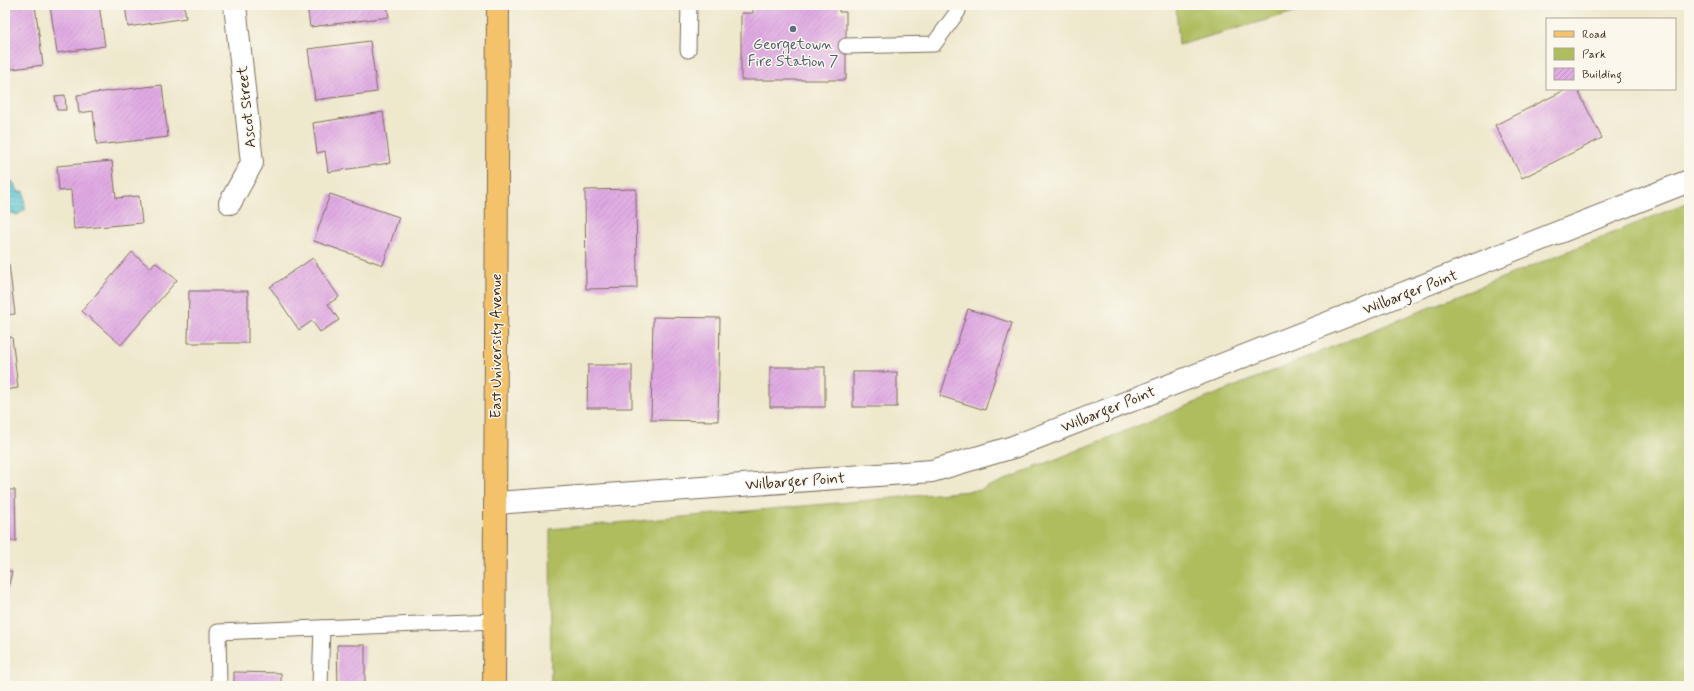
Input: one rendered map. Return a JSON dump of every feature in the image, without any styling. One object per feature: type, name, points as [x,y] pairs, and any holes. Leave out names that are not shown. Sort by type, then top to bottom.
[{"type":"main road","name":"East University Avenue","points":[[494,686],[498,5]]},
{"type":"street","name":"Ascot Street","points":[[230,203],[252,163],[235,5]]},
{"type":"street","name":"Wilbarger Point","points":[[496,503],[932,471],[1013,447],[1689,181]]},
{"type":"lane","points":[[688,50],[689,5]]},
{"type":"lane","points":[[846,46],[934,44],[958,11],[958,5]]},
{"type":"lane","points":[[219,686],[218,632],[495,621]]},
{"type":"lane","points":[[320,686],[322,628]]},
{"type":"green space","points":[[1176,5],[1318,5],[1179,45]]},
{"type":"green space","points":[[1689,202],[1689,686],[551,686],[550,529],[980,490]]},
{"type":"water","points":[[9,180],[13,182],[19,192],[24,191],[25,210],[17,215],[11,213],[5,208],[5,181]]},
{"type":"building","points":[[5,5],[35,5],[43,65],[5,70]]},
{"type":"building","points":[[50,5],[99,5],[105,46],[57,53]]},
{"type":"building","points":[[125,5],[184,5],[186,18],[128,27]]},
{"type":"building","points":[[307,5],[387,5],[389,17],[310,27]]},
{"type":"building","name":"Georgetown Fire Station 7","points":[[753,5],[839,5],[839,12],[846,12],[846,80],[741,80],[741,13],[753,13]]},
{"type":"building","points":[[370,41],[377,92],[315,100],[308,49]]},
{"type":"building","points":[[162,85],[168,137],[97,145],[93,111],[79,113],[77,95]]},
{"type":"building","points":[[1565,90],[1578,90],[1602,138],[1522,178],[1495,125]]},
{"type":"building","points":[[65,95],[66,110],[57,110],[55,96]]},
{"type":"building","points":[[383,112],[390,163],[328,172],[325,151],[317,153],[313,123]]},
{"type":"building","points":[[112,161],[116,198],[139,196],[142,223],[74,229],[71,190],[59,191],[57,166]]},
{"type":"building","points":[[636,189],[637,288],[586,289],[585,190]]},
{"type":"building","points":[[330,194],[399,217],[383,265],[314,241]]},
{"type":"building","points":[[132,252],[150,268],[155,262],[177,280],[121,345],[82,311]]},
{"type":"building","points":[[313,258],[339,297],[328,304],[339,320],[320,332],[312,321],[299,330],[270,287]]},
{"type":"building","points":[[5,264],[9,264],[15,314],[5,315]]},
{"type":"building","points":[[189,291],[248,291],[248,343],[188,343]]},
{"type":"building","points":[[968,309],[1012,323],[985,410],[940,396]]},
{"type":"building","points":[[653,317],[720,318],[718,421],[651,420]]},
{"type":"building","points":[[12,337],[18,388],[5,390],[5,338]]},
{"type":"building","points":[[588,365],[632,365],[632,408],[587,408]]},
{"type":"building","points":[[770,367],[825,367],[825,407],[770,407]]},
{"type":"building","points":[[853,372],[897,372],[897,407],[853,407]]},
{"type":"building","points":[[5,490],[15,490],[16,541],[5,541]]},
{"type":"building","points":[[5,570],[12,572],[6,596],[5,596]]},
{"type":"building","points":[[337,645],[365,645],[365,686],[338,686]]},
{"type":"building","points":[[234,672],[281,673],[281,684],[292,684],[292,686],[234,686]]},
{"type":"place","name":"Georgetown Fire Station 7","points":[[793,29]]}]
